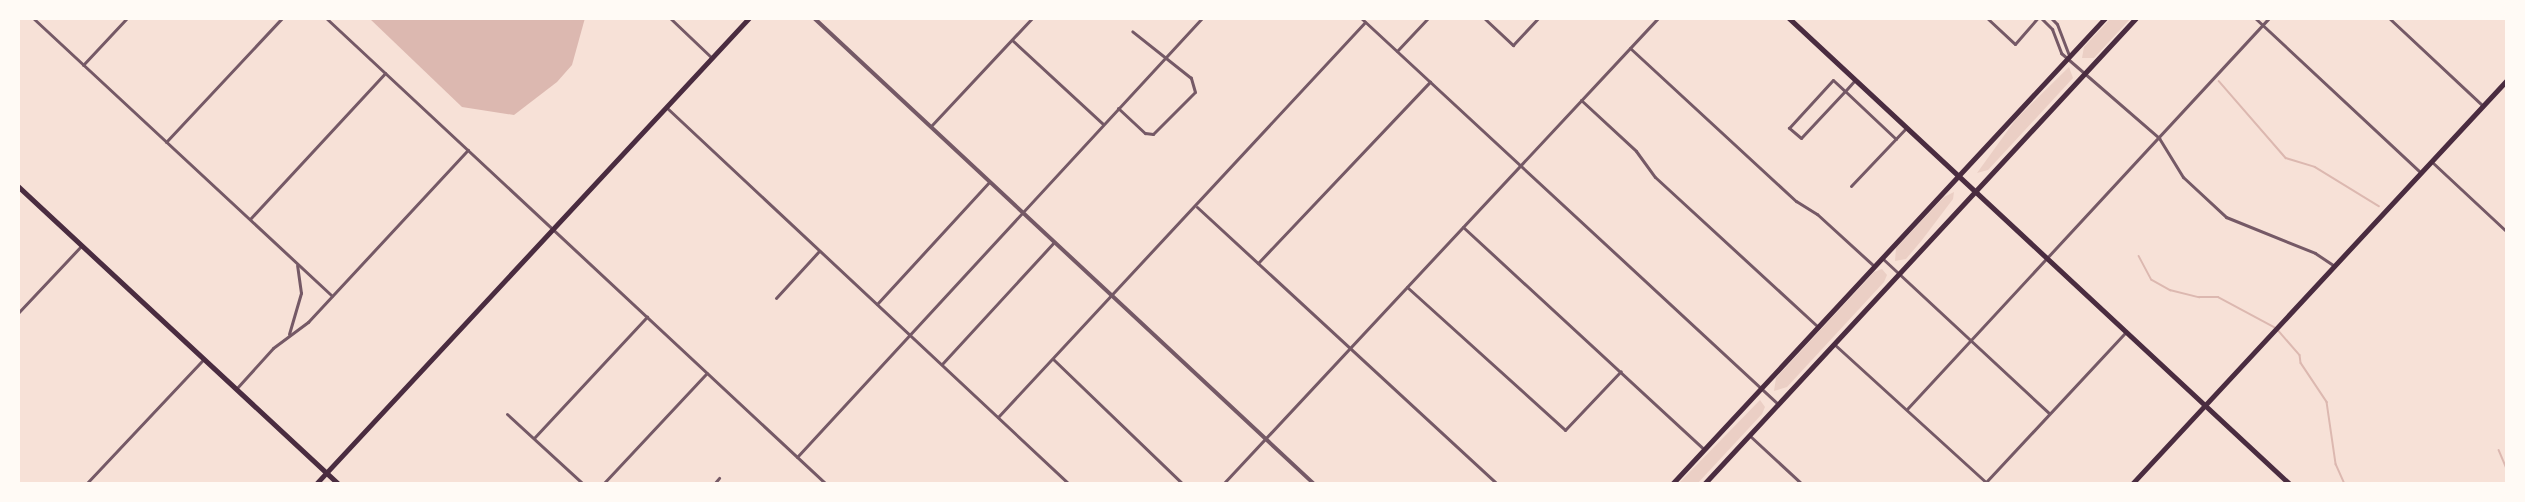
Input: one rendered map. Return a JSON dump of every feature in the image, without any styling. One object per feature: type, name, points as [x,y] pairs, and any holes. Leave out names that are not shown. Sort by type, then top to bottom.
[{"type":"highway","points":[[1672,484],[2105,18]]},
{"type":"highway","points":[[1704,484],[2136,18]]},
{"type":"main road","points":[[316,484],[749,18]]},
{"type":"main road","points":[[1789,18],[2204,407],[2290,484]]},
{"type":"main road","points":[[2132,484],[2507,80]]},
{"type":"main road","points":[[18,186],[339,484]]},
{"type":"street","points":[[33,18],[332,296]]},
{"type":"street","points":[[83,65],[127,18]]},
{"type":"street","points":[[166,142],[282,18]]},
{"type":"street","points":[[326,18],[826,484]]},
{"type":"street","points":[[670,18],[712,58]]},
{"type":"street","points":[[814,18],[1314,484]]},
{"type":"street","points":[[930,127],[1032,18]]},
{"type":"street","points":[[797,457],[1202,18]]},
{"type":"street","points":[[1361,18],[1778,404]]},
{"type":"street","points":[[1397,51],[1428,18]]},
{"type":"street","points":[[1484,18],[1513,45],[1538,18]]},
{"type":"street","points":[[1223,484],[1658,18]]},
{"type":"street","points":[[1987,18],[2015,44],[2039,18],[2052,29],[2061,53],[2069,56],[2159,138],[2184,177],[2226,217],[2315,253],[2334,266]]},
{"type":"street","points":[[2050,18],[2057,24],[2069,56]]},
{"type":"street","points":[[2256,18],[2421,173]]},
{"type":"street","points":[[1907,409],[2270,18]]},
{"type":"street","points":[[2389,18],[2483,106]]},
{"type":"street","points":[[998,417],[1197,207],[1365,22]]},
{"type":"street","points":[[1118,108],[1145,133],[1153,134],[1191,99],[1195,88],[1193,81],[1132,30]]},
{"type":"street","points":[[1012,40],[1103,124]]},
{"type":"street","points":[[1630,48],[1796,201],[1817,214],[1874,266]]},
{"type":"street","points":[[249,219],[385,73]]},
{"type":"street","points":[[1855,80],[1845,91],[1801,138],[1789,128],[1833,80],[1845,91],[1896,139]]},
{"type":"street","points":[[1258,263],[1430,82]]},
{"type":"street","points":[[1581,100],[1636,151],[1655,177],[1818,327]]},
{"type":"street","points":[[666,107],[1069,484]]},
{"type":"street","points":[[1851,186],[1906,128]]},
{"type":"street","points":[[236,389],[288,335],[308,322],[468,150]]},
{"type":"street","points":[[2432,162],[2507,232]]},
{"type":"street","points":[[877,304],[989,182]]},
{"type":"street","points":[[1197,207],[1497,484]]},
{"type":"street","points":[[1463,227],[1704,449]]},
{"type":"street","points":[[941,364],[1054,242]]},
{"type":"street","points":[[18,314],[82,245]]},
{"type":"street","points":[[776,298],[819,251]]},
{"type":"street","points":[[1882,258],[2049,413]]},
{"type":"street","points":[[288,335],[302,293],[295,262]]},
{"type":"street","points":[[1407,287],[1565,430],[1621,371]]},
{"type":"street","points":[[534,438],[647,317]]},
{"type":"street","points":[[1834,344],[1987,483],[2126,332]]},
{"type":"street","points":[[1052,358],[1183,484]]},
{"type":"street","points":[[86,484],[204,359]]},
{"type":"street","points":[[603,484],[707,373]]},
{"type":"street","points":[[507,414],[583,484]]},
{"type":"street","points":[[1749,435],[1802,484]]},
{"type":"street","points":[[714,484],[719,478]]},
{"type":"shaded area","points":[[369,18],[585,18],[572,65],[557,82],[514,115],[462,107]]},
{"type":"shaded area","points":[[2111,18],[2131,18],[2094,58],[2082,58],[2084,47]]},
{"type":"shaded area","points":[[2069,67],[2073,78],[1988,170],[1977,173],[2016,119]]},
{"type":"shaded area","points":[[1954,192],[1953,199],[1906,259],[1895,261],[1896,248],[1944,197]]},
{"type":"shaded area","points":[[1882,269],[1887,275],[1884,282],[1787,387],[1774,391],[1776,378],[1874,272]]},
{"type":"shaded area","points":[[1760,400],[1765,407],[1762,414],[1697,484],[1678,484]]},
{"type":"waterway","points":[[2219,81],[2286,158],[2315,167],[2379,206]]},
{"type":"waterway","points":[[2139,256],[2152,280],[2170,290],[2199,297],[2218,297],[2274,327]]},
{"type":"waterway","points":[[2278,330],[2300,355],[2301,363],[2327,402],[2336,464],[2345,484]]},
{"type":"waterway","points":[[2499,450],[2507,469]]}]
